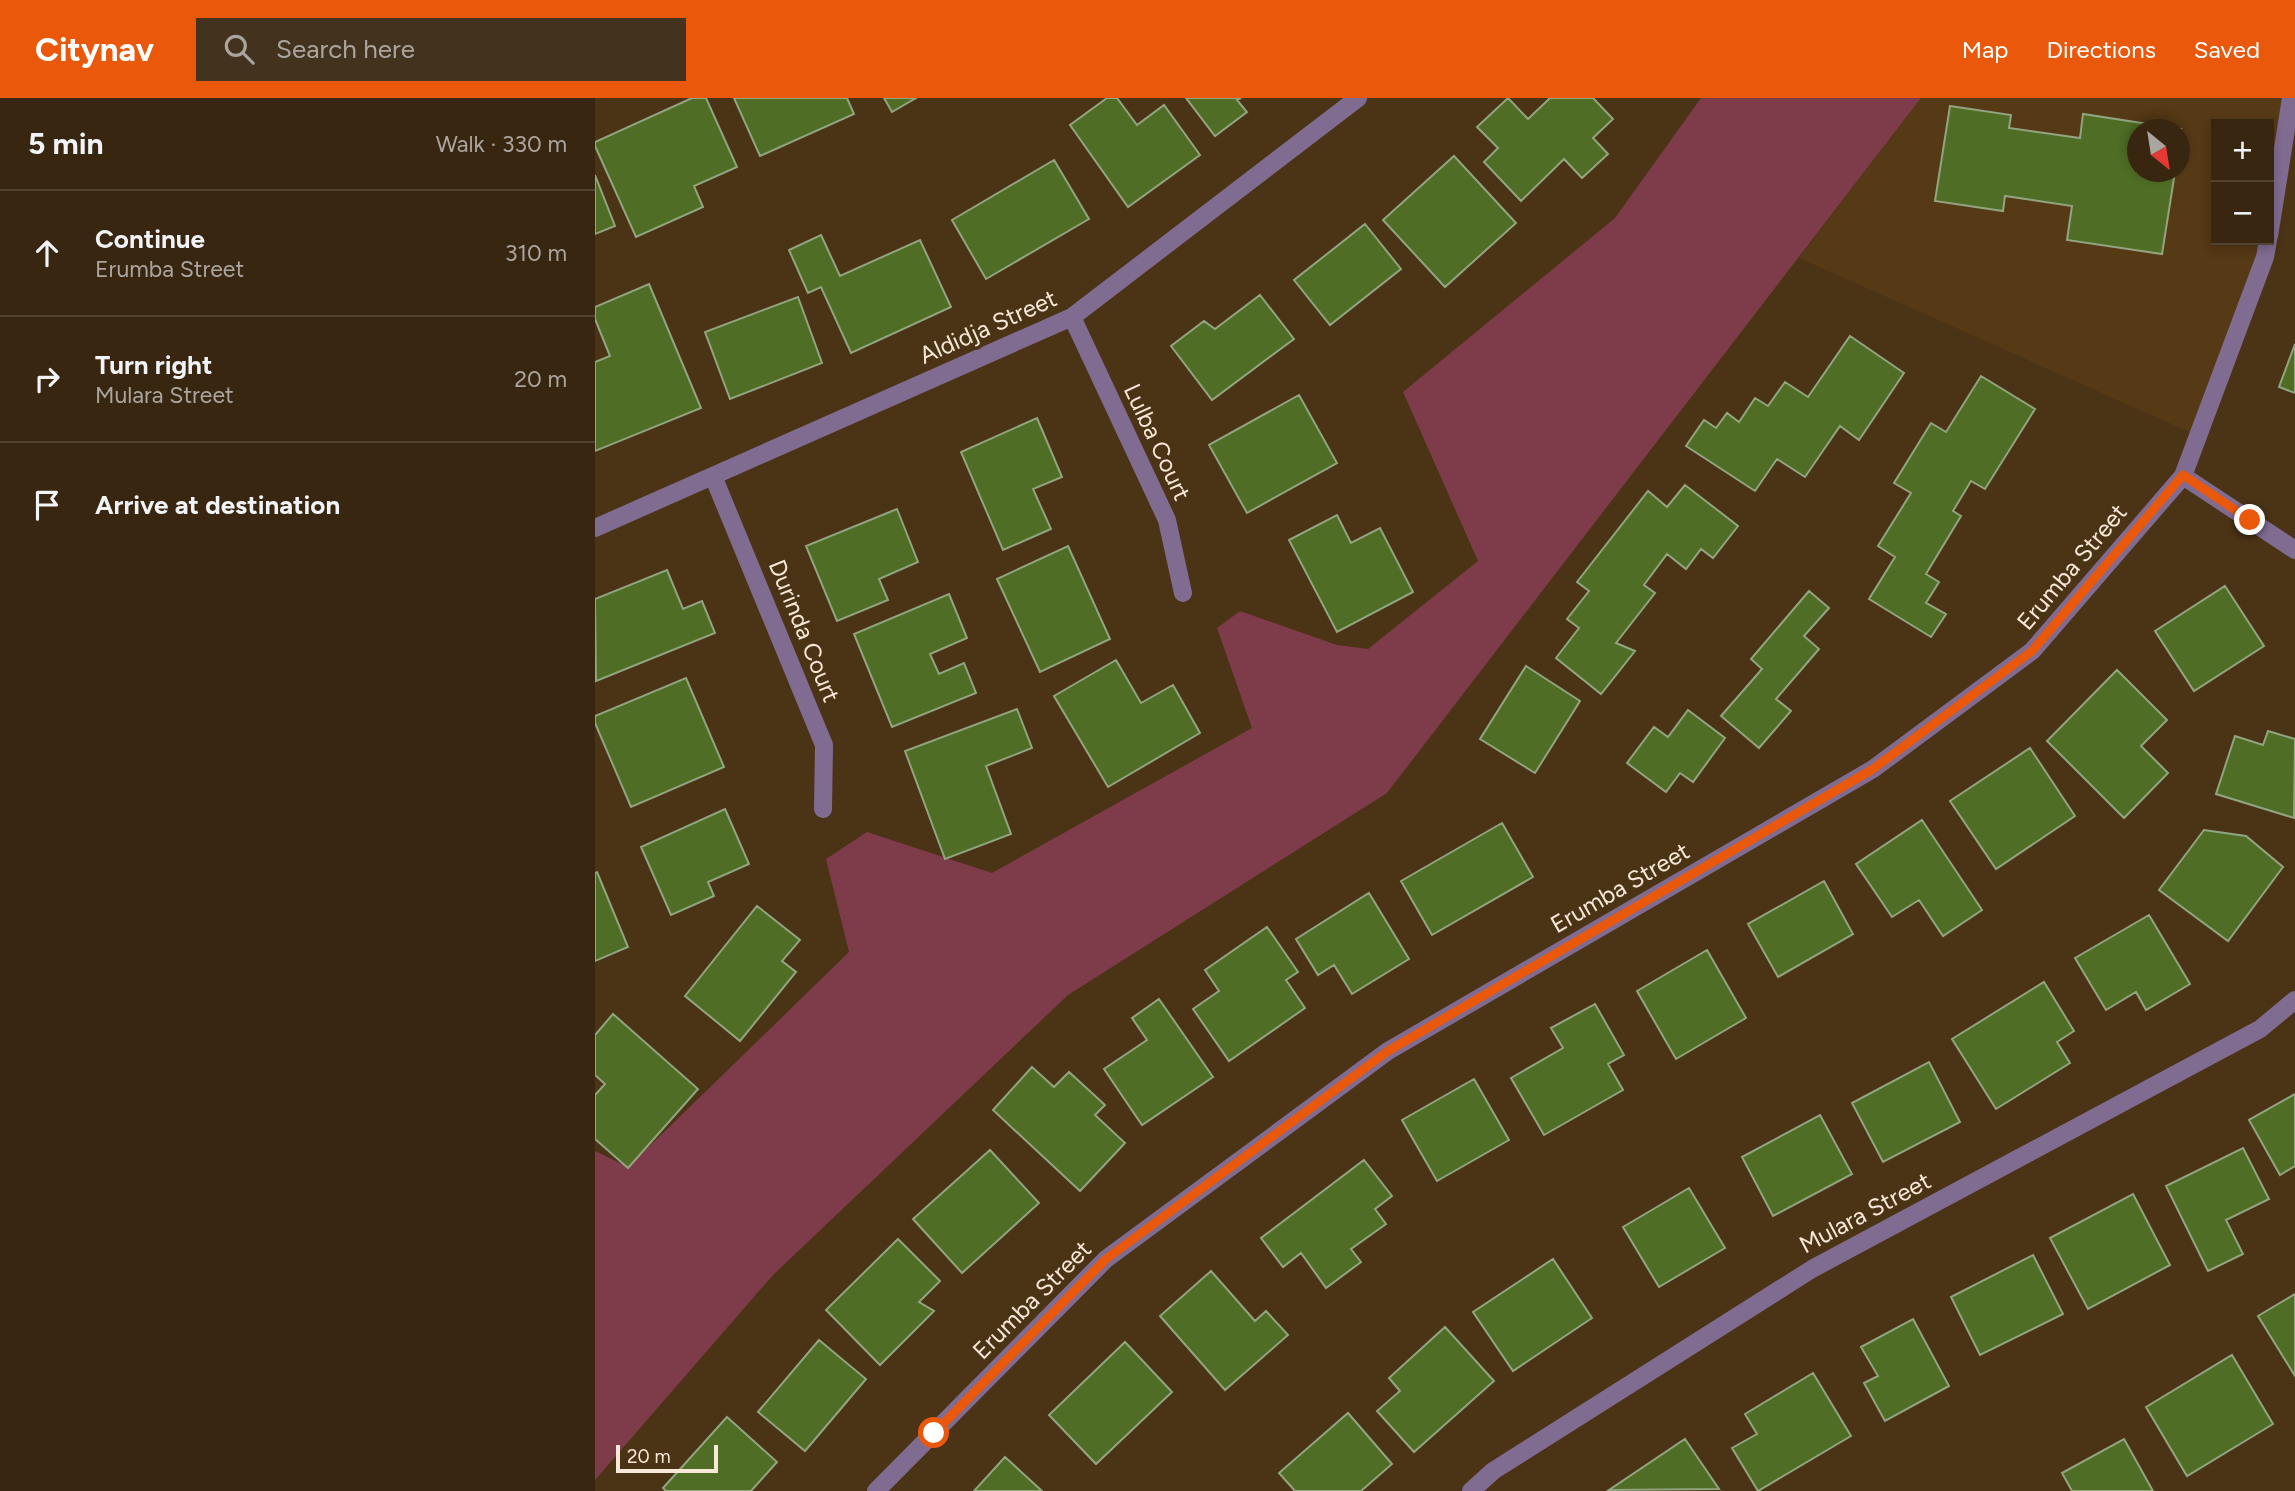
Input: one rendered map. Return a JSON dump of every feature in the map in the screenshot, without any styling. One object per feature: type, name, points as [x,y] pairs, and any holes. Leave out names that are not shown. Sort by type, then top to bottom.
[{"type":"street","name":"Aldidja Street","points":[[595,528],[1072,317],[1358,98]]},
{"type":"street","name":"Erumba Street","points":[[2274,201],[2291,98]]},
{"type":"street","name":"Erumba Street","points":[[876,1491],[1106,1259],[1388,1051],[1873,769],[2032,651],[2183,475],[2265,257],[2267,245]]},
{"type":"street","name":"Lulba Court","points":[[1072,317],[1167,520],[1183,593]]},
{"type":"street","points":[[2183,475],[2295,550]]},
{"type":"street","name":"Durinda Court","points":[[713,476],[824,745],[823,809]]},
{"type":"street","name":"Mulara Street","points":[[1471,1491],[1493,1471],[1812,1269],[2260,1028],[2295,1000]]},
{"type":"shaded area","points":[[1701,98],[1921,98],[1387,793],[1068,995],[773,1275],[595,1480],[595,1151],[628,1167],[849,952],[826,859],[867,832],[992,873],[1252,728],[1217,628],[1240,611],[1337,645],[1368,649],[1478,561],[1403,392],[1615,218]]},
{"type":"shaded area","points":[[1921,98],[2291,98],[2274,205],[2274,119],[2211,119],[2211,245],[2266,245],[2198,436],[1799,258]]},
{"type":"building","points":[[692,98],[706,98],[737,167],[694,186],[703,207],[636,237],[595,142]]},
{"type":"building","points":[[734,98],[847,98],[854,114],[760,156]]},
{"type":"building","points":[[884,98],[916,98],[892,112]]},
{"type":"building","points":[[1107,98],[1117,98],[1137,125],[1164,105],[1200,155],[1128,207],[1070,125]]},
{"type":"building","points":[[1186,98],[1241,98],[1237,100],[1247,112],[1215,136]]},
{"type":"building","points":[[1508,98],[1528,119],[1550,98],[1593,98],[1613,119],[1593,138],[1608,154],[1582,178],[1564,159],[1521,201],[1484,162],[1498,148],[1477,127]]},
{"type":"building","points":[[1950,106],[2011,115],[2009,128],[2080,138],[2083,114],[2127,121],[2127,182],[2173,182],[2162,254],[2067,240],[2072,206],[2005,196],[2003,211],[1935,201]]},
{"type":"building","points":[[1454,156],[1516,223],[1445,287],[1383,220]]},
{"type":"building","points":[[1054,160],[1089,219],[986,279],[952,220]]},
{"type":"building","points":[[595,175],[615,226],[595,234]]},
{"type":"building","points":[[1365,224],[1401,269],[1330,325],[1294,280]]},
{"type":"building","points":[[821,235],[840,276],[920,240],[951,307],[851,353],[821,287],[808,293],[789,250]]},
{"type":"building","points":[[649,284],[701,408],[595,451],[595,362],[610,356],[595,319],[595,307]]},
{"type":"building","points":[[1260,295],[1294,339],[1212,400],[1171,346],[1204,321],[1215,329]]},
{"type":"building","points":[[798,297],[822,363],[730,399],[705,332]]},
{"type":"building","points":[[1850,336],[1904,373],[1859,440],[1840,426],[1805,477],[1777,459],[1755,491],[1686,446],[1704,420],[1716,428],[1727,413],[1739,422],[1755,398],[1768,406],[1785,382],[1808,397]]},
{"type":"building","points":[[2295,344],[2295,393],[2279,387]]},
{"type":"building","points":[[1981,376],[2035,409],[1985,489],[1971,481],[1953,511],[1961,516],[1926,574],[1939,582],[1926,603],[1946,614],[1931,637],[1869,599],[1895,557],[1878,546],[1911,493],[1894,483],[1931,423],[1946,432]]},
{"type":"building","points":[[1299,395],[1337,463],[1247,513],[1209,445]]},
{"type":"building","points":[[1037,418],[1062,477],[1033,489],[1051,529],[1003,550],[961,452]]},
{"type":"building","points":[[1685,485],[1738,526],[1713,558],[1701,549],[1686,569],[1667,554],[1644,585],[1655,593],[1616,643],[1635,651],[1601,694],[1556,658],[1579,628],[1567,619],[1589,591],[1577,582],[1648,491],[1667,507]]},
{"type":"building","points":[[897,509],[918,562],[879,579],[888,600],[837,621],[806,546]]},
{"type":"building","points":[[1337,515],[1351,543],[1380,528],[1413,592],[1337,632],[1289,540]]},
{"type":"building","points":[[1068,546],[1110,639],[1040,672],[997,579]]},
{"type":"building","points":[[667,570],[683,609],[702,601],[715,633],[596,681],[595,599]]},
{"type":"building","points":[[2225,586],[2264,646],[2194,691],[2155,631]]},
{"type":"building","points":[[1809,591],[1829,608],[1804,636],[1819,649],[1776,699],[1791,711],[1759,748],[1721,716],[1762,669],[1751,659]]},
{"type":"building","points":[[949,594],[967,638],[930,654],[939,674],[964,663],[976,693],[892,727],[854,634]]},
{"type":"building","points":[[1116,660],[1141,703],[1173,685],[1200,733],[1108,787],[1054,696]]},
{"type":"building","points":[[1526,666],[1580,701],[1535,773],[1480,739]]},
{"type":"building","points":[[2117,670],[2167,720],[2141,746],[2168,773],[2124,818],[2047,741]]},
{"type":"building","points":[[686,678],[724,767],[631,807],[595,723],[595,716]]},
{"type":"building","points":[[1017,709],[1032,748],[986,766],[1011,834],[945,859],[905,751]]},
{"type":"building","points":[[1688,710],[1725,738],[1693,782],[1680,773],[1666,792],[1627,763],[1654,727],[1668,737]]},
{"type":"building","points":[[2268,731],[2295,739],[2294,818],[2216,794],[2235,736],[2263,745]]},
{"type":"building","points":[[2030,748],[2075,816],[1996,869],[1950,801]]},
{"type":"building","points":[[725,809],[749,864],[708,882],[714,896],[671,915],[641,847]]},
{"type":"building","points":[[1922,820],[1982,910],[1943,936],[1919,900],[1892,917],[1856,864]]},
{"type":"building","points":[[1502,823],[1533,877],[1432,935],[1401,881]]},
{"type":"building","points":[[2204,830],[2246,836],[2283,867],[2228,941],[2159,890]]},
{"type":"building","points":[[597,872],[628,947],[595,961],[595,873]]},
{"type":"building","points":[[1824,881],[1853,934],[1778,977],[1748,924]]},
{"type":"building","points":[[1369,893],[1409,959],[1352,994],[1334,965],[1318,975],[1296,939]]},
{"type":"building","points":[[757,906],[800,940],[782,961],[796,972],[740,1041],[685,996]]},
{"type":"building","points":[[2149,915],[2190,984],[2146,1010],[2136,992],[2106,1010],[2075,958]]},
{"type":"building","points":[[1267,927],[1298,972],[1286,980],[1305,1008],[1229,1061],[1193,1009],[1219,991],[1205,970]]},
{"type":"building","points":[[1707,950],[1746,1018],[1676,1059],[1637,991]]},
{"type":"building","points":[[2044,982],[2074,1031],[2057,1042],[2070,1063],[1996,1109],[1952,1039]]},
{"type":"building","points":[[1159,999],[1213,1077],[1142,1125],[1104,1069],[1147,1040],[1132,1018]]},
{"type":"building","points":[[1595,1004],[1624,1055],[1608,1064],[1623,1090],[1544,1135],[1511,1078],[1563,1048],[1551,1028]]},
{"type":"building","points":[[613,1014],[698,1089],[628,1168],[595,1139],[595,1095],[605,1084],[595,1075],[595,1035]]},
{"type":"building","points":[[1929,1062],[1960,1122],[1883,1162],[1852,1103]]},
{"type":"building","points":[[1032,1067],[1054,1087],[1069,1072],[1105,1105],[1095,1115],[1125,1143],[1080,1191],[993,1110]]},
{"type":"building","points":[[1474,1079],[1509,1140],[1437,1181],[1402,1120]]},
{"type":"building","points":[[2295,1094],[2295,1166],[2280,1175],[2249,1120]]},
{"type":"building","points":[[1820,1115],[1852,1174],[1773,1216],[1742,1157]]},
{"type":"building","points":[[2243,1148],[2269,1199],[2226,1220],[2243,1254],[2208,1271],[2166,1186]]},
{"type":"building","points":[[990,1150],[1039,1203],[962,1273],[913,1219]]},
{"type":"building","points":[[1364,1160],[1392,1196],[1375,1209],[1386,1224],[1351,1249],[1361,1262],[1326,1288],[1301,1253],[1283,1267],[1261,1238]]},
{"type":"building","points":[[1689,1188],[1725,1248],[1659,1287],[1623,1227]]},
{"type":"building","points":[[2133,1194],[2170,1265],[2088,1309],[2050,1238]]},
{"type":"building","points":[[898,1239],[940,1281],[919,1302],[934,1311],[880,1365],[826,1310]]},
{"type":"building","points":[[2033,1255],[2063,1314],[1980,1355],[1951,1297]]},
{"type":"building","points":[[1553,1259],[1592,1318],[1513,1371],[1473,1312]]},
{"type":"building","points":[[1211,1271],[1255,1321],[1266,1311],[1288,1335],[1225,1390],[1160,1316]]},
{"type":"building","points":[[2295,1294],[2295,1376],[2258,1316]]},
{"type":"building","points":[[1913,1319],[1949,1386],[1885,1421],[1864,1383],[1878,1376],[1861,1347]]},
{"type":"building","points":[[1445,1327],[1494,1381],[1414,1452],[1377,1411],[1400,1391],[1389,1378]]},
{"type":"building","points":[[819,1340],[866,1379],[805,1451],[758,1412]]},
{"type":"building","points":[[1125,1342],[1172,1392],[1096,1464],[1049,1415]]},
{"type":"building","points":[[2232,1355],[2273,1424],[2187,1476],[2146,1407]]},
{"type":"building","points":[[1813,1373],[1851,1436],[1758,1491],[1732,1448],[1757,1434],[1745,1414]]},
{"type":"building","points":[[1348,1413],[1392,1464],[1361,1491],[1295,1491],[1279,1473]]},
{"type":"building","points":[[727,1417],[777,1462],[751,1491],[666,1491],[663,1488]]},
{"type":"building","points":[[1685,1439],[1719,1489],[1609,1490]]},
{"type":"building","points":[[2124,1439],[2153,1491],[2072,1491],[2062,1473]]},
{"type":"building","points":[[1005,1457],[1042,1491],[974,1491]]},
{"type":"route","points":[[934,1433],[1106,1259],[1388,1051],[1873,769],[2032,651],[2183,475],[2250,520]]}]
